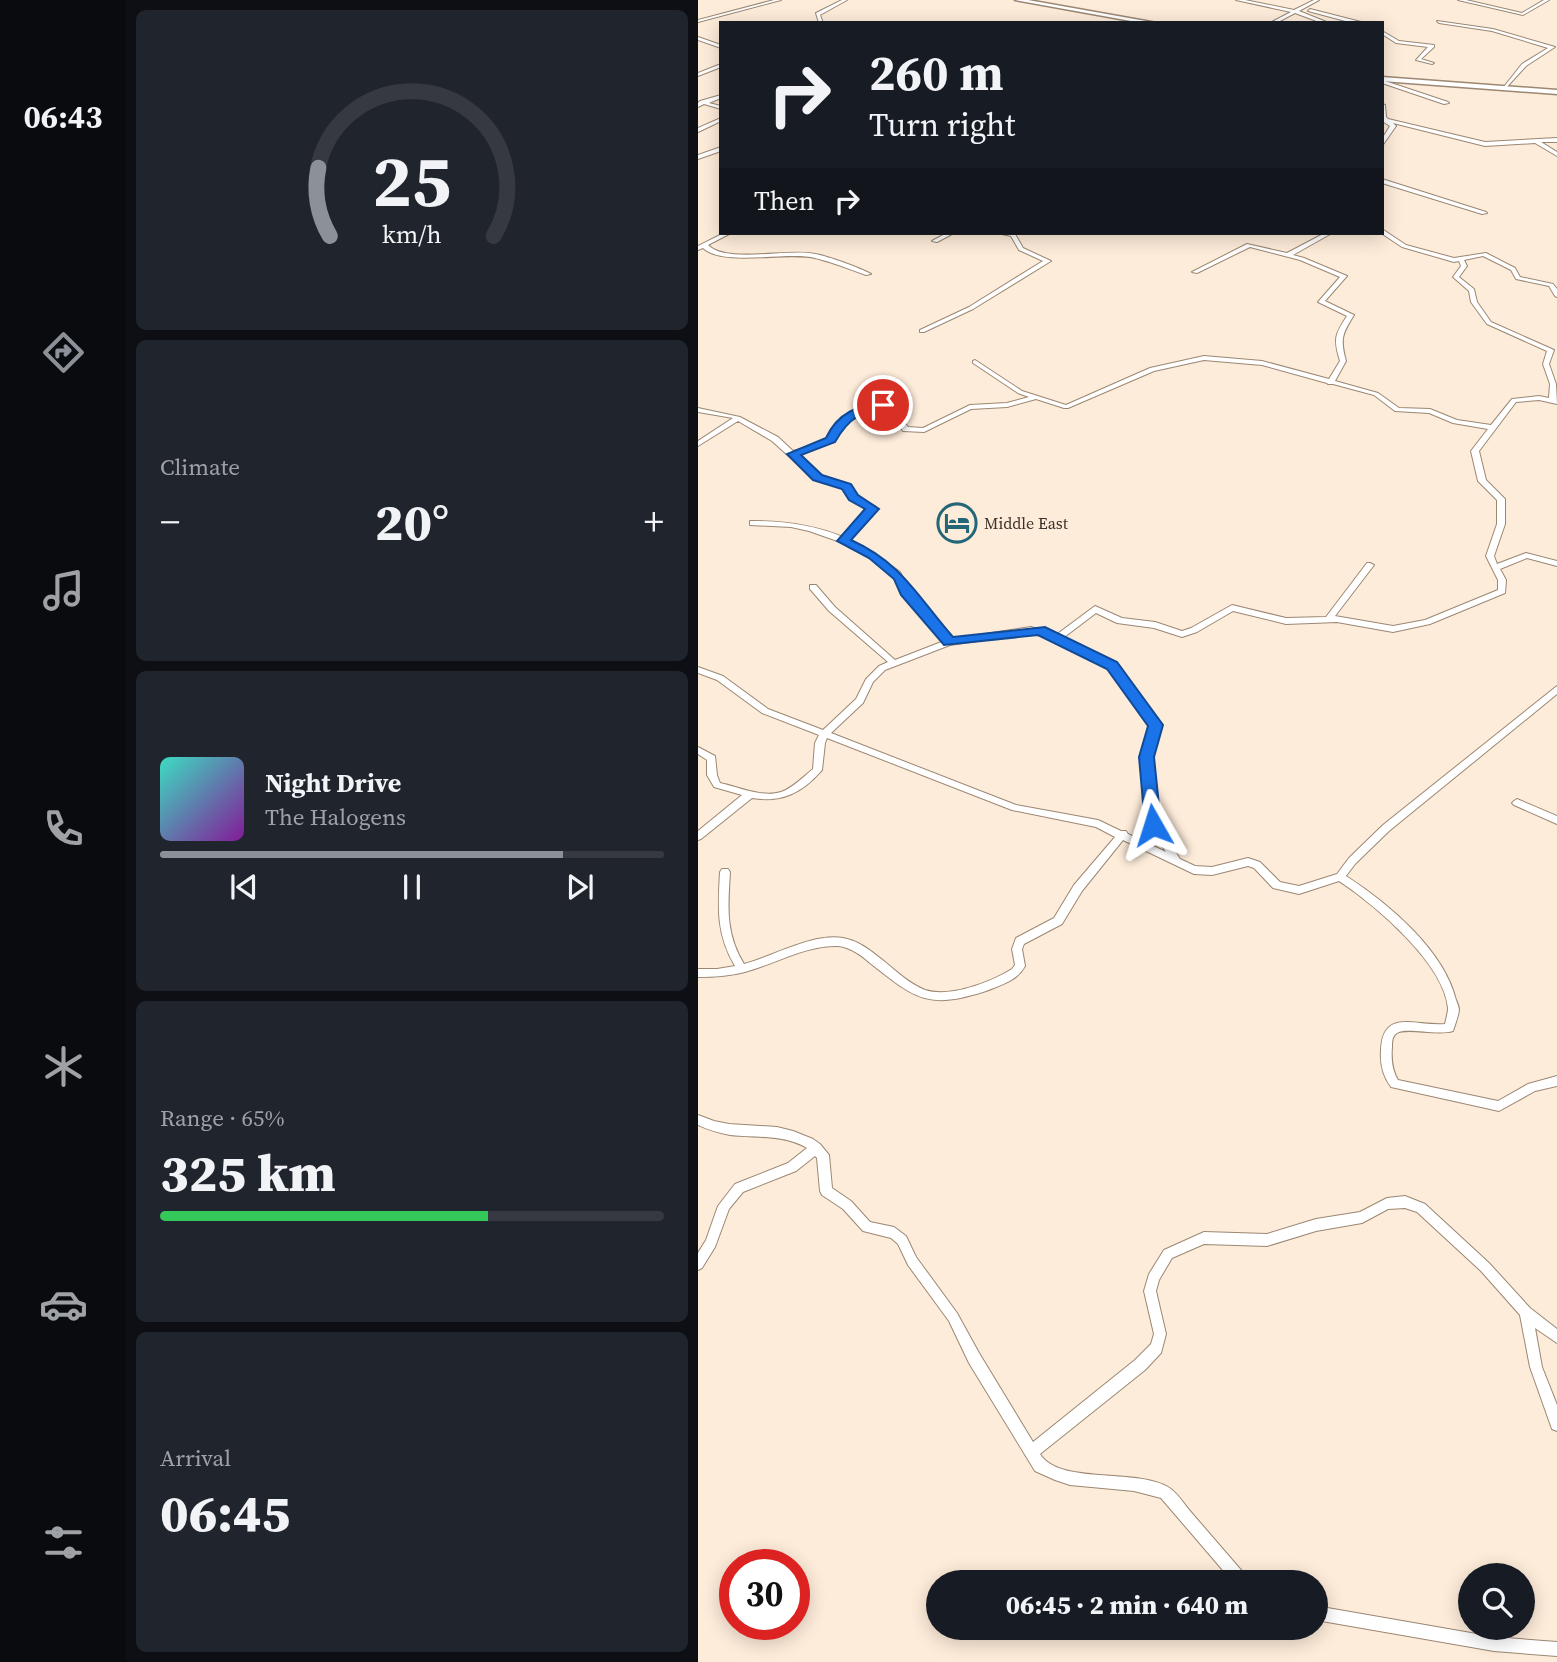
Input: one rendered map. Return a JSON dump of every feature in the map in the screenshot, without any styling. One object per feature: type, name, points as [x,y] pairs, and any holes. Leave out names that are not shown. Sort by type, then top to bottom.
[{"type":"street","points":[[698,21],[778,0]]},
{"type":"street","points":[[820,21],[818,14],[845,0]]},
{"type":"street","points":[[1018,0],[1142,21]]},
{"type":"street","points":[[1238,0],[1294,12],[1321,21]]},
{"type":"street","points":[[1276,21],[1317,0]]},
{"type":"street","points":[[1460,0],[1526,14],[1547,0]]},
{"type":"street","points":[[1491,8],[1498,0]]},
{"type":"street","points":[[1303,8],[1352,21]]},
{"type":"street","points":[[1439,22],[1493,30],[1554,46]]},
{"type":"street","points":[[1384,33],[1397,42],[1432,46],[1418,60],[1432,63]]},
{"type":"street","points":[[698,38],[719,46]]},
{"type":"street","points":[[1505,88],[1524,65],[1554,46]]},
{"type":"street","points":[[698,75],[719,66]]},
{"type":"street","points":[[1384,80],[1557,92]]},
{"type":"street","points":[[1384,81],[1446,103]]},
{"type":"street","points":[[700,103],[719,97]]},
{"type":"street","points":[[700,103],[719,108]]},
{"type":"street","points":[[1384,119],[1477,142],[1557,140]]},
{"type":"street","points":[[698,130],[719,120]]},
{"type":"street","points":[[1384,120],[1393,129],[1384,141]]},
{"type":"street","points":[[1536,142],[1557,154]]},
{"type":"street","points":[[698,157],[719,150]]},
{"type":"street","points":[[1384,182],[1484,213]]},
{"type":"street","points":[[1384,232],[1404,246],[1462,261],[1477,254],[1484,254],[1514,269],[1518,278],[1551,285],[1557,295]]},
{"type":"street","points":[[702,247],[724,235]]},
{"type":"street","points":[[935,241],[947,235]]},
{"type":"street","points":[[922,331],[982,302],[1048,261],[1021,248],[1013,235]]},
{"type":"street","points":[[1286,256],[1325,235]]},
{"type":"street","points":[[1195,272],[1245,245],[1345,277],[1321,302],[1351,315],[1337,335],[1343,361],[1330,383]]},
{"type":"street","points":[[702,247],[736,256],[813,255],[868,274]]},
{"type":"street","points":[[1057,638],[1095,608],[1123,622],[1155,625],[1182,634],[1232,608],[1286,621],[1328,620],[1393,629],[1428,622],[1502,591],[1502,580],[1490,556],[1501,524],[1501,499],[1483,484],[1474,457],[1492,427],[1514,400],[1554,401],[1553,384],[1546,364],[1551,350],[1488,322],[1474,302],[1472,290],[1456,277],[1464,266],[1462,261]]},
{"type":"street","points":[[975,362],[1014,389],[1033,398],[1070,406],[1152,369],[1198,357],[1256,362],[1376,394],[1397,410],[1430,411],[1455,422],[1492,427]]},
{"type":"street","points":[[793,454],[831,440],[837,428],[860,409],[889,406],[906,429],[920,432],[970,407],[1007,405],[1033,398]]},
{"type":"street","points":[[698,410],[738,418],[764,432],[817,477],[847,487],[853,497],[873,509],[843,541]]},
{"type":"street","points":[[698,444],[738,418]]},
{"type":"street","points":[[753,523],[770,522],[806,528],[874,555],[899,577],[906,592],[949,642]]},
{"type":"street","points":[[1495,568],[1526,555],[1557,564]]},
{"type":"street","points":[[1328,620],[1370,565]]},
{"type":"street","points":[[813,587],[832,609],[894,663]]},
{"type":"street","points":[[698,750],[712,758],[712,775],[717,785],[772,797],[790,795],[817,770],[820,743],[824,734],[860,701],[876,673],[894,663],[949,642],[1031,630],[1057,638],[1112,666],[1152,718],[1156,731],[1147,757],[1150,820],[1175,858]]},
{"type":"street","points":[[698,670],[720,678],[765,711],[1015,808],[1098,824],[1204,872],[1244,862],[1253,863],[1277,885],[1299,890],[1340,877],[1352,861],[1386,828],[1557,690]]},
{"type":"street","points":[[698,836],[750,793]]},
{"type":"street","points":[[1516,803],[1557,820]]},
{"type":"street","points":[[698,973],[742,969],[833,942],[858,947],[901,981],[934,998],[953,997],[991,985],[1016,972],[1020,966],[1017,949],[1020,941],[1058,921],[1078,888],[1123,834]]},
{"type":"street","points":[[725,872],[722,926],[731,952],[742,969]]},
{"type":"street","points":[[1340,877],[1357,888],[1427,951],[1453,1002],[1449,1028],[1403,1025],[1392,1030],[1386,1037],[1387,1069],[1395,1084],[1499,1106],[1532,1087],[1557,1081]]},
{"type":"street","points":[[698,1120],[712,1126],[791,1134],[816,1148],[823,1155],[823,1185],[830,1197],[847,1205],[867,1227],[894,1233],[902,1240],[912,1261],[953,1317],[1040,1466],[1053,1475],[1073,1480],[1148,1486],[1165,1493],[1232,1570]]},
{"type":"street","points":[[698,1264],[711,1243],[724,1206],[739,1188],[792,1167],[816,1148]]},
{"type":"street","points":[[1030,1452],[1140,1365],[1156,1348],[1160,1334],[1150,1292],[1152,1278],[1168,1254],[1204,1238],[1267,1240],[1316,1225],[1362,1217],[1387,1204],[1404,1202],[1427,1213],[1485,1267],[1526,1312],[1557,1337]]},
{"type":"street","points":[[1526,1312],[1536,1367],[1557,1424]]},
{"type":"street","points":[[1328,1615],[1481,1642],[1557,1649]]},
{"type":"place","name":"Middle East","points":[[957,523]]},
{"type":"route","points":[[883,405],[857,410],[847,416],[835,430],[831,440],[793,454],[817,477],[849,488],[853,497],[873,509],[843,541],[874,555],[899,577],[906,592],[949,642],[1040,631],[1112,666],[1156,725],[1147,757],[1150,820],[1153,825]]}]
